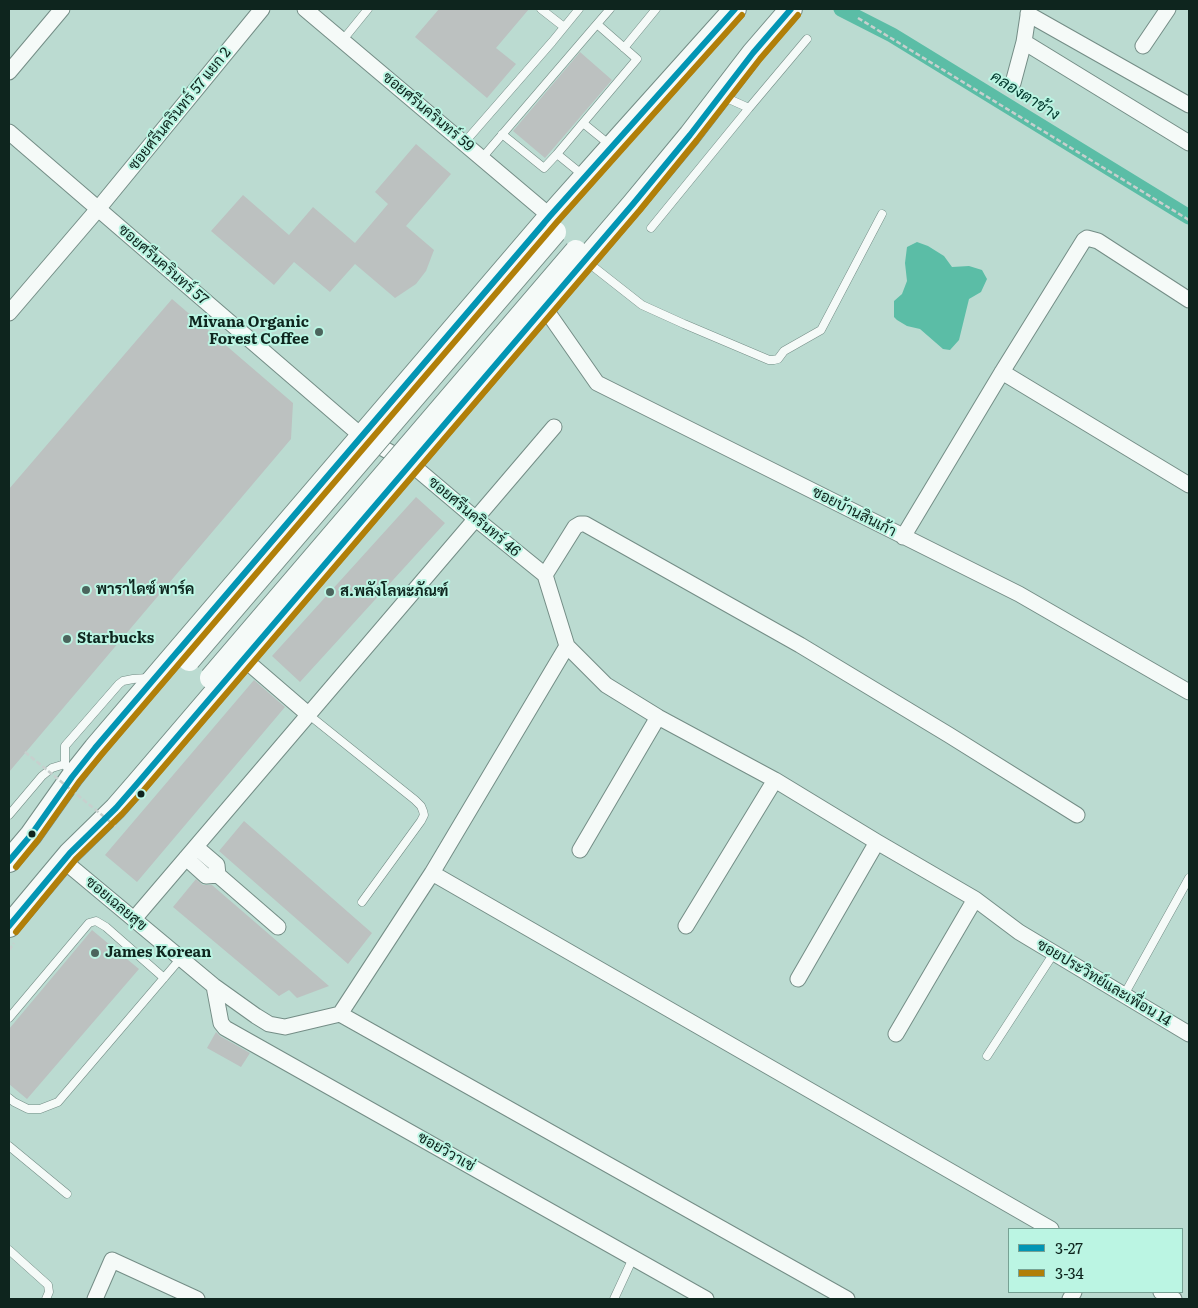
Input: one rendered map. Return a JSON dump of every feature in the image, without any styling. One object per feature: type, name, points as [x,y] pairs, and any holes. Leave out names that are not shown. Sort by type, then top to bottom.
[{"type":"main road","points":[[9,861],[31,835],[81,784],[189,660],[553,224],[585,177],[735,9]]},
{"type":"main road","points":[[67,857],[116,808],[411,464],[539,312],[580,255],[663,150],[791,9]]},
{"type":"main road","points":[[31,835],[68,770],[156,678],[494,283],[553,224],[660,107],[719,28]]},
{"type":"main road","points":[[9,926],[67,857],[125,778],[580,255],[662,169],[753,53]]},
{"type":"main road","points":[[494,283],[489,310],[493,320],[499,324],[508,327],[517,325],[539,312]]},
{"type":"main road","points":[[238,582],[261,572],[270,573],[278,577],[285,589],[278,619]]},
{"type":"street","points":[[9,72],[62,9]]},
{"type":"street","name":"ซอยศรีนครินทร์ 57 แยก 2","points":[[9,313],[98,209],[262,9]]},
{"type":"street","name":"ซอยศรีนครินทร์ 59","points":[[304,9],[464,142],[553,224]]},
{"type":"street","points":[[1143,46],[1168,9]]},
{"type":"street","points":[[1013,83],[1024,42],[1029,11],[1189,105]]},
{"type":"street","points":[[1024,42],[1189,143]]},
{"type":"street","name":"ซอยศรีนครินทร์ 57","points":[[9,132],[363,436],[411,464]]},
{"type":"street","points":[[903,537],[1084,240],[1087,238],[1098,241],[1189,300]]},
{"type":"street","name":"ซอยบ้านสินเก้า","points":[[539,312],[597,383],[1019,594],[1189,692]]},
{"type":"street","points":[[1002,372],[1189,485]]},
{"type":"street","points":[[134,920],[554,427]]},
{"type":"street","name":"ซอยศรีนครินทร์ 46","points":[[411,464],[476,520],[541,572]]},
{"type":"street","points":[[847,1299],[340,1014],[432,873],[567,646],[541,572],[576,527],[580,524],[585,524],[800,645],[1077,815]]},
{"type":"street","name":"ซอยประวิทย์และเพื่อน 14","points":[[567,646],[606,685],[658,716],[775,780],[975,899],[1019,932],[1189,1034]]},
{"type":"street","points":[[244,659],[309,714]]},
{"type":"street","points":[[580,850],[658,716]]},
{"type":"street","points":[[686,926],[775,780]]},
{"type":"street","points":[[798,979],[877,842]]},
{"type":"street","points":[[191,852],[206,876],[218,875],[278,927]]},
{"type":"street","name":"ซอยเฉลยสุข","points":[[67,857],[134,920],[214,986],[269,1024],[285,1027],[340,1014]]},
{"type":"street","points":[[432,873],[1050,1228]]},
{"type":"street","points":[[896,1034],[975,899]]},
{"type":"street","name":"ซอยวิวาเช่","points":[[214,986],[221,1023],[225,1028],[706,1299]]},
{"type":"street","points":[[95,1299],[112,1260],[197,1299]]},
{"type":"street","points":[[1162,1293],[1174,1299]]},
{"type":"lane","points":[[342,41],[368,9]]},
{"type":"lane","points":[[541,9],[564,27]]},
{"type":"lane","points":[[464,142],[579,9]]},
{"type":"lane","points":[[482,158],[610,9]]},
{"type":"lane","points":[[624,48],[656,9]]},
{"type":"lane","points":[[502,134],[544,168],[583,123],[637,59],[597,24]]},
{"type":"lane","points":[[651,228],[807,39]]},
{"type":"lane","points":[[720,95],[749,108]]},
{"type":"lane","points":[[583,123],[612,146]]},
{"type":"lane","points":[[556,154],[585,177]]},
{"type":"lane","points":[[580,255],[642,305],[769,360],[774,360],[821,330],[882,214]]},
{"type":"lane","points":[[309,714],[414,800],[421,806],[423,811],[424,815],[421,821],[362,902]]},
{"type":"lane","points":[[9,816],[42,776],[52,768],[68,770]]},
{"type":"lane","points":[[1124,995],[1189,878]]},
{"type":"lane","points":[[9,1018],[90,923],[96,921],[106,927],[164,978]]},
{"type":"lane","points":[[987,1056],[1054,953]]},
{"type":"lane","points":[[9,1098],[28,1109],[40,1109],[58,1102],[181,958]]},
{"type":"lane","points":[[9,1146],[67,1194]]},
{"type":"lane","points":[[9,1250],[48,1285],[46,1299]]},
{"type":"lane","points":[[614,1299],[633,1258]]},
{"type":"path","points":[[858,18],[1189,220]]},
{"type":"path","points":[[26,752],[119,829]]},
{"type":"shaded area","points":[[917,242],[928,246],[944,256],[952,267],[969,266],[982,270],[987,279],[981,292],[969,299],[959,340],[950,350],[943,349],[920,329],[907,326],[894,317],[894,301],[902,294],[907,281],[905,263],[907,247]]},
{"type":"building","points":[[439,9],[529,9],[496,48],[516,64],[487,98],[415,37]]},
{"type":"building","points":[[580,52],[612,80],[545,158],[513,131]]},
{"type":"building","points":[[416,144],[451,174],[406,226],[434,250],[426,271],[416,284],[395,298],[355,264],[330,292],[294,262],[274,285],[211,231],[243,195],[289,235],[313,207],[355,243],[388,204],[375,192]]},
{"type":"building","name":"พาราไดซ์ พาร์ค","points":[[172,299],[293,403],[291,439],[9,772],[9,489]]},
{"type":"building","points":[[416,497],[445,523],[300,682],[272,656]]},
{"type":"building","points":[[254,680],[285,707],[137,882],[105,855]]},
{"type":"building","points":[[244,821],[372,933],[348,964],[219,851]]},
{"type":"building","points":[[196,879],[203,885],[212,885],[329,986],[297,998],[289,990],[279,996],[173,907]]},
{"type":"building","points":[[92,930],[139,969],[27,1099],[9,1084],[9,1029]]},
{"type":"building","points":[[216,1032],[250,1053],[241,1067],[207,1048]]},
{"type":"waterway","name":"คลองตาช้าง","points":[[841,9],[892,35],[1189,217]]},
{"type":"transit line","name":"3-27","points":[[9,861],[31,835],[95,748],[550,216],[735,9]]},
{"type":"transit line","name":"3-27","points":[[9,926],[70,853],[116,808],[136,785],[633,204],[690,135],[753,53],[791,9]]},
{"type":"transit line","name":"3-34","points":[[16,867],[102,754],[557,222],[742,15]]},
{"type":"transit line","name":"3-34","points":[[16,932],[76,859],[143,791],[640,210],[760,59],[798,15]]},
{"type":"place","name":"Mivana Organic Forest Coffee","points":[[319,332]]},
{"type":"place","name":"พาราไดซ์ พาร์ค","points":[[86,590]]},
{"type":"place","name":"ส.พลังโลหะภัณฑ์","points":[[330,592]]},
{"type":"place","name":"Starbucks","points":[[67,639]]},
{"type":"place","name":"James Korean","points":[[95,953]]}]
